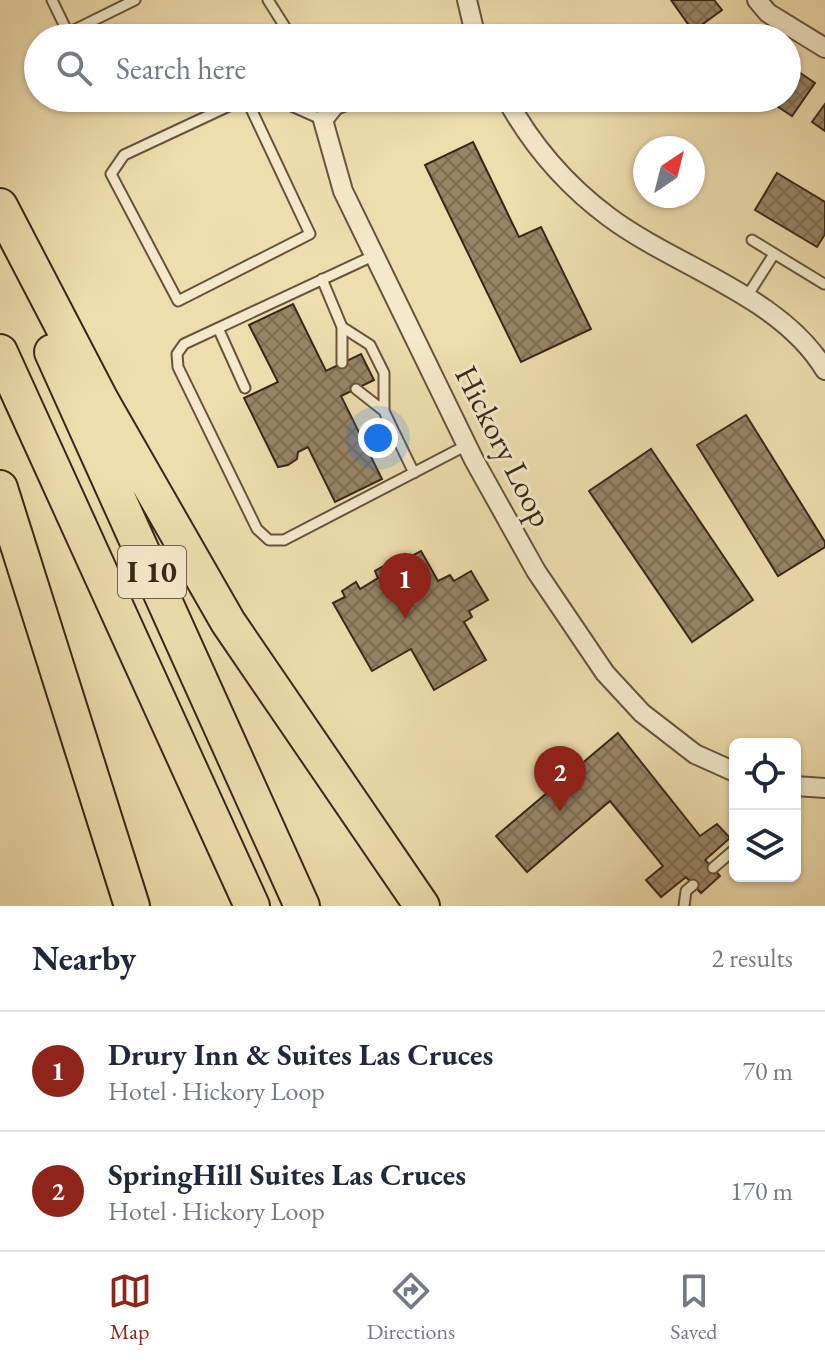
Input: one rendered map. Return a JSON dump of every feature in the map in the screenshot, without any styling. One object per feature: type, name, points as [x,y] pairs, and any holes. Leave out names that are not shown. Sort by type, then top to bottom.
[{"type":"highway","points":[[0,206],[102,402],[212,596],[422,906]]},
{"type":"highway","name":"I 10","points":[[0,239],[302,906]]},
{"type":"highway","name":"I 10","points":[[0,352],[252,906]]},
{"type":"highway","points":[[0,488],[132,906]]},
{"type":"street","points":[[467,0],[473,24]]},
{"type":"street","points":[[757,0],[768,13],[786,24]]},
{"type":"street","points":[[801,33],[825,48]]},
{"type":"street","name":"Hickory Loop","points":[[330,112],[343,191],[467,445],[536,571],[605,673],[642,713],[695,754],[729,769]]},
{"type":"street","points":[[514,112],[523,128],[564,178],[609,217],[768,311],[813,350],[825,370]]},
{"type":"street","points":[[801,786],[825,788]]},
{"type":"lane","points":[[52,0],[63,24]]},
{"type":"lane","points":[[91,24],[135,0]]},
{"type":"lane","points":[[268,0],[283,24]]},
{"type":"lane","points":[[216,112],[124,155],[111,174],[178,301],[310,234],[253,112]]},
{"type":"lane","points":[[752,240],[824,284]]},
{"type":"lane","points":[[745,298],[774,254]]},
{"type":"lane","points":[[375,255],[184,344],[177,354],[178,367],[257,529],[269,540],[284,540],[467,445]]},
{"type":"lane","points":[[322,279],[342,327],[342,363]]},
{"type":"lane","points":[[342,327],[370,345],[384,373],[384,411],[414,473]]},
{"type":"lane","points":[[218,328],[245,388]]},
{"type":"lane","points":[[356,389],[384,411]]},
{"type":"lane","points":[[713,868],[729,854]]},
{"type":"lane","points":[[684,906],[686,891],[693,885]]},
{"type":"building","points":[[671,0],[714,0],[722,10],[703,24],[688,24]]},
{"type":"building","points":[[801,74],[815,83],[801,103]]},
{"type":"building","points":[[825,104],[825,131],[812,122]]},
{"type":"building","points":[[473,142],[519,237],[541,227],[591,329],[521,362],[425,165]]},
{"type":"building","points":[[777,173],[825,202],[825,234],[817,247],[755,210]]},
{"type":"building","points":[[293,304],[326,371],[361,354],[374,380],[341,396],[382,479],[335,502],[308,447],[298,452],[297,459],[288,465],[278,467],[244,398],[278,382],[249,325]]},
{"type":"building","points":[[746,415],[825,542],[825,547],[778,576],[697,445]]},
{"type":"building","points":[[651,449],[753,600],[692,642],[589,491]]},
{"type":"building","points":[[421,551],[438,581],[450,575],[454,581],[471,571],[488,600],[469,611],[472,617],[464,622],[486,660],[434,690],[411,649],[372,671],[333,603],[345,597],[342,591],[356,582],[360,589],[378,578],[375,571],[405,554],[408,558]]},
{"type":"building","points":[[618,733],[700,836],[717,824],[729,839],[705,860],[720,876],[701,893],[686,877],[661,897],[646,880],[663,866],[610,801],[527,872],[496,836]]},
{"type":"place","name":"Drury Inn & Suites Las Cruces","points":[[405,619]]},
{"type":"place","name":"SpringHill Suites Las Cruces","points":[[560,812]]}]
